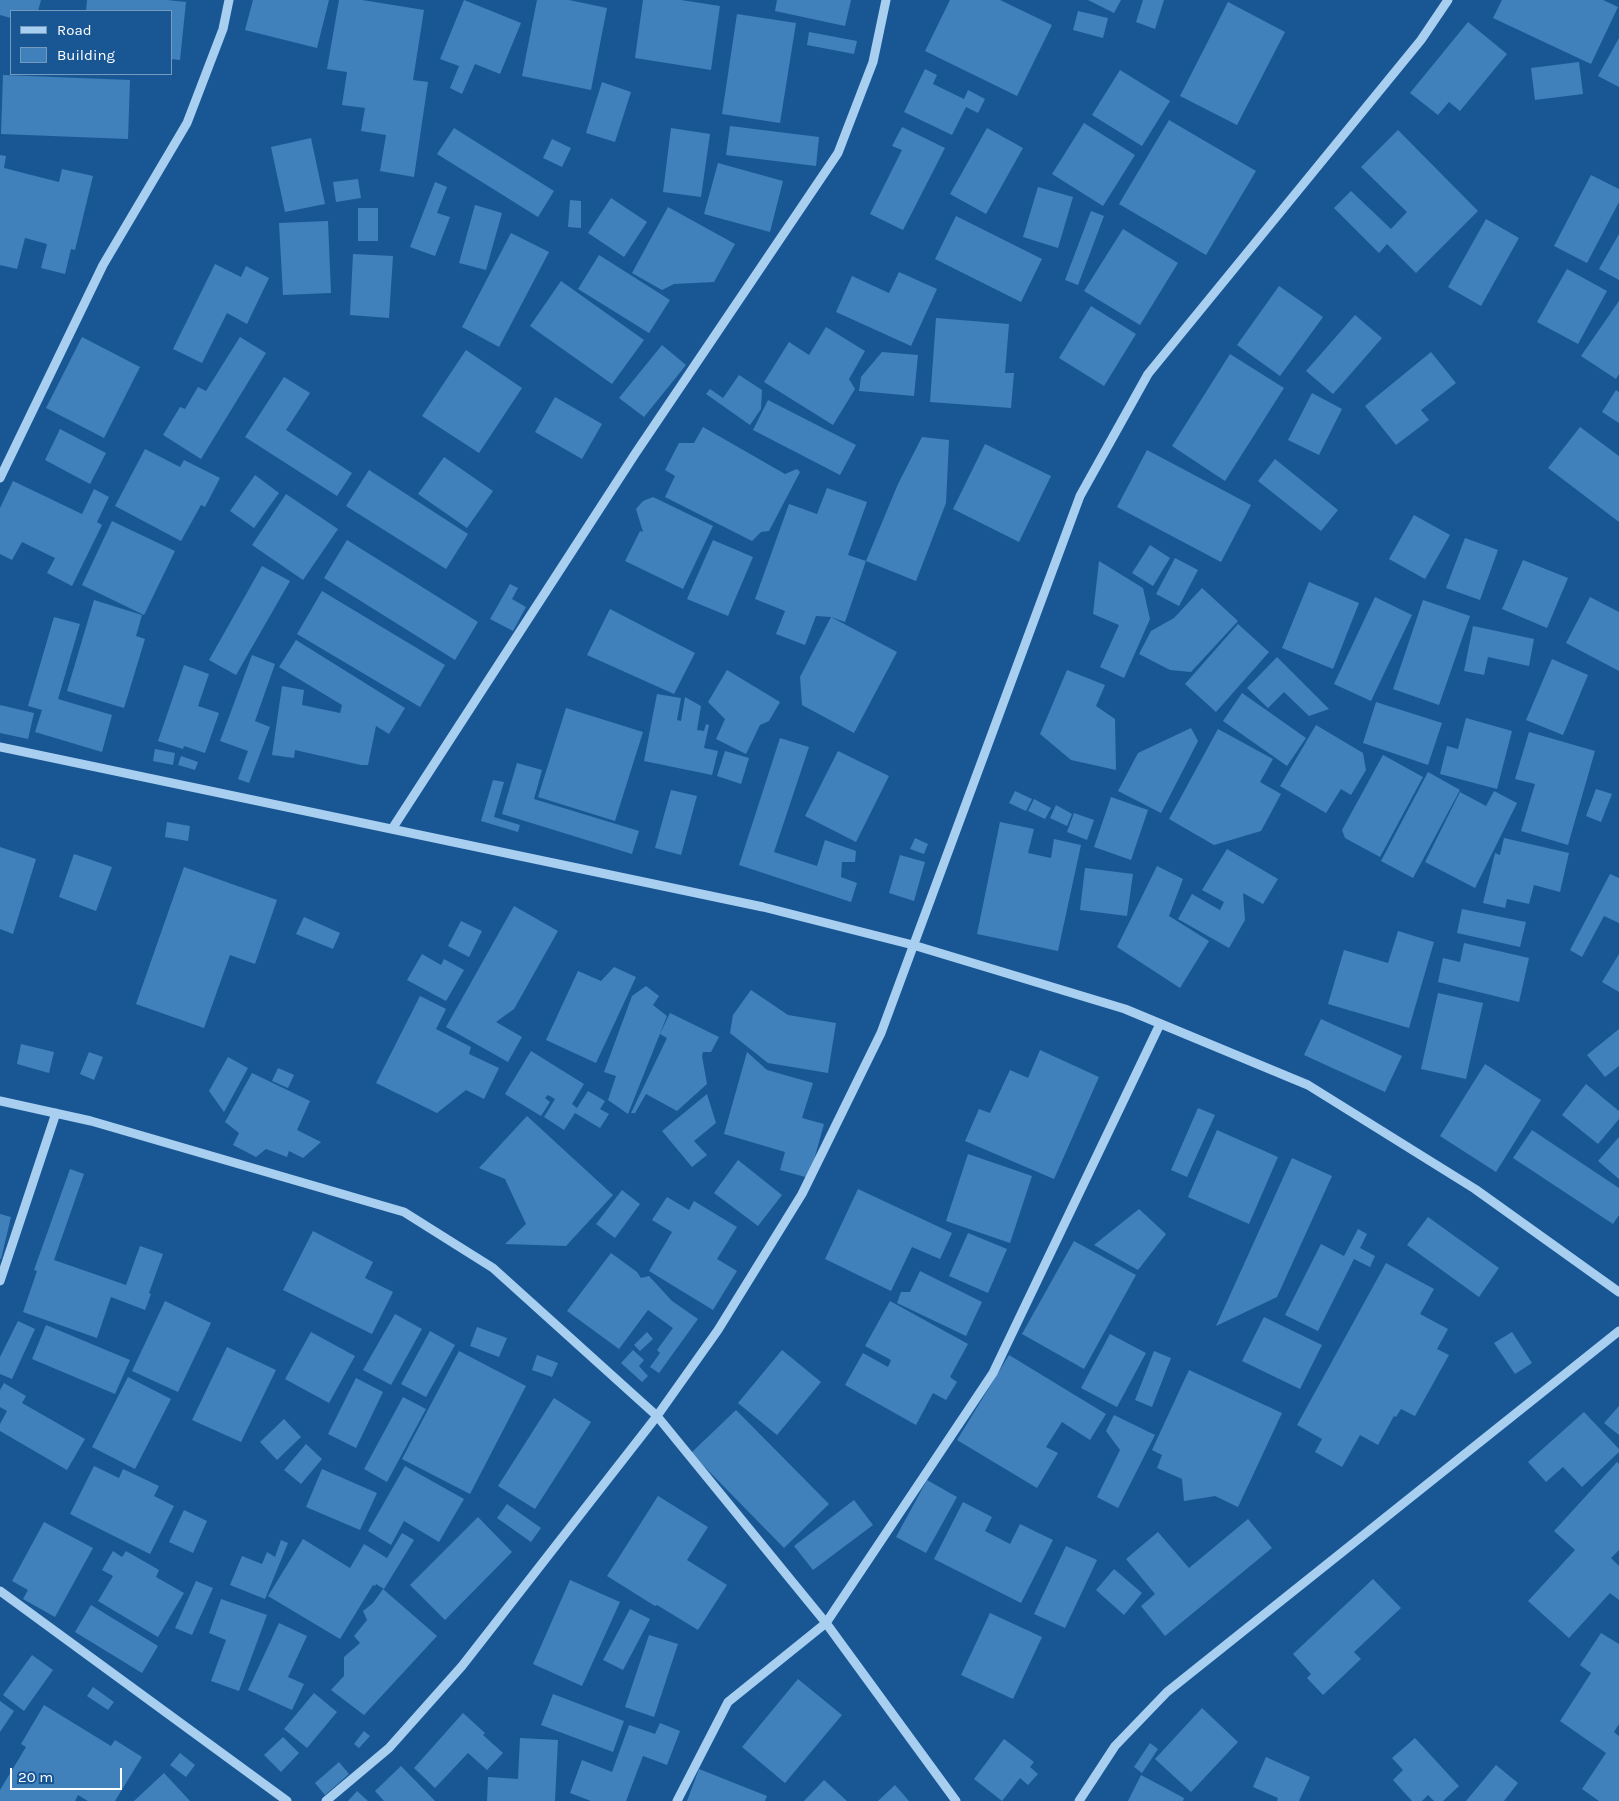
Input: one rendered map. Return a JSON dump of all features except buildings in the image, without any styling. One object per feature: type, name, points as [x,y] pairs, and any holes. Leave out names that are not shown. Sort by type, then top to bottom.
[{"type":"street","points":[[0,478],[104,265],[187,124],[223,29],[228,0]]},
{"type":"street","points":[[392,829],[635,454],[838,153],[873,62],[886,0]]},
{"type":"street","points":[[326,1801],[389,1748],[462,1666],[657,1416],[718,1330],[802,1194],[881,1034],[1080,496],[1148,374],[1421,40],[1448,0]]},
{"type":"street","points":[[0,747],[763,908],[913,945],[1124,1009],[1308,1085],[1475,1189],[1619,1292]]},
{"type":"street","points":[[677,1801],[728,1702],[826,1623],[993,1373],[1160,1024]]},
{"type":"street","points":[[0,1101],[91,1121],[404,1212],[493,1268],[657,1416],[826,1623],[956,1801]]},
{"type":"street","points":[[0,1281],[56,1113]]},
{"type":"street","points":[[1079,1801],[1115,1746],[1167,1692],[1619,1330]]},
{"type":"street","points":[[0,1591],[286,1801]]}]
